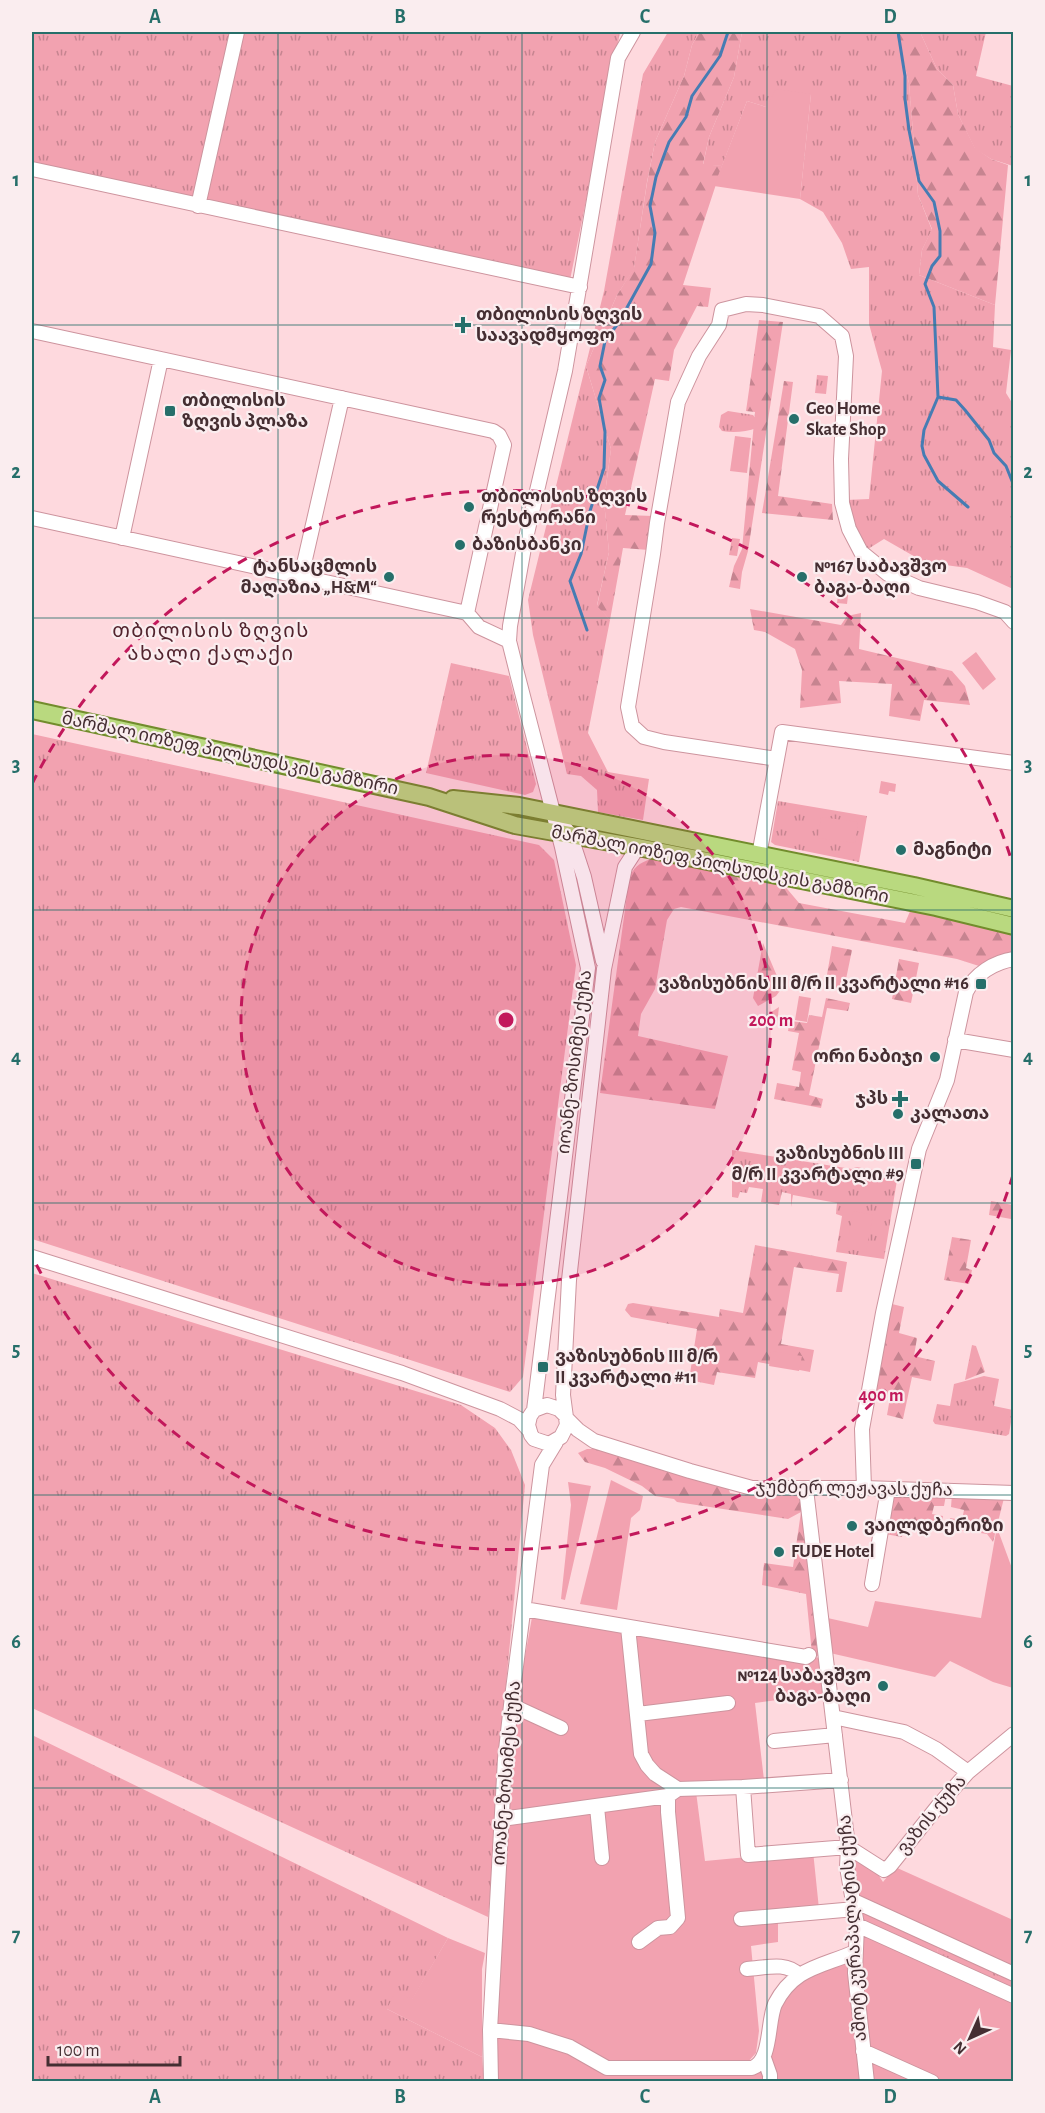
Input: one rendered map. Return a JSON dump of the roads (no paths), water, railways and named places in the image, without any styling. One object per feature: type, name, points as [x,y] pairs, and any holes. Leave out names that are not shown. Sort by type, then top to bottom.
[{"type":"main road","name":"მარშალ იოზეფ პილსუდსკის გამზირი","points":[[32,710],[429,797],[515,825],[638,847],[914,886],[1014,909]]},
{"type":"main road","name":"მარშალ იოზეფ პილსუდსკის გამზირი","points":[[429,797],[491,802],[552,812],[1014,926]]},
{"type":"street","points":[[198,206],[237,32]]},
{"type":"street","points":[[552,812],[509,641],[510,626],[525,542],[565,371],[622,32]]},
{"type":"street","points":[[618,58],[633,32]]},
{"type":"street","points":[[32,169],[580,287]]},
{"type":"street","points":[[777,759],[644,737],[632,726],[628,717],[678,402],[699,356],[719,325],[722,310],[746,304],[819,316],[842,336],[846,356],[841,459],[842,503],[849,529],[861,552],[888,574],[919,588],[977,602],[1005,612],[1014,622]]},
{"type":"street","points":[[32,331],[493,431],[503,440],[504,445],[467,613]]},
{"type":"street","points":[[122,538],[161,359]]},
{"type":"street","points":[[301,577],[342,398]]},
{"type":"street","points":[[32,518],[467,613],[479,627],[509,641]]},
{"type":"street","points":[[757,863],[782,732],[1014,763]]},
{"type":"street","name":"იოანე-ზოსიმეს ქუჩა","points":[[552,812],[584,877],[604,975]]},
{"type":"street","name":"იოანე-ზოსიმეს ქუჩა","points":[[533,1411],[588,968],[563,833]]},
{"type":"street","name":"იოანე-ზოსიმეს ქუჩა","points":[[565,1417],[563,1374],[568,1280],[604,975],[625,867],[638,847]]},
{"type":"street","points":[[864,1488],[862,1429],[885,1304],[919,1149],[947,1080],[964,997],[970,984],[992,966],[1014,959]]},
{"type":"street","points":[[587,979],[596,975],[604,975]]},
{"type":"street","points":[[956,1040],[1014,1050]]},
{"type":"street","points":[[32,1257],[402,1373],[500,1409],[519,1419],[544,1443],[557,1441],[565,1432],[565,1417],[559,1409],[547,1405],[533,1411],[500,1409]]},
{"type":"street","points":[[530,1432],[528,1420],[533,1411]]},
{"type":"street","name":"ჯუმბერ ლეჟავას ქუჩა","points":[[565,1417],[594,1441],[752,1488],[864,1488],[1014,1493]]},
{"type":"street","name":"იოანე-ზოსიმეს ქუჩა","points":[[530,1432],[542,1465]]},
{"type":"street","name":"იოანე-ზოსიმეს ქუჩა","points":[[491,2082],[490,2030],[511,1705],[542,1465],[557,1441]]},
{"type":"street","name":"ჯუმბერ ლეჟავას ქუჩა","points":[[557,1441],[594,1441]]},
{"type":"street","name":"აშოტ კურაპალატის ქუჩა","points":[[806,1489],[841,1780],[848,1846],[847,1868],[855,1905],[857,1925],[855,1952],[867,2082]]},
{"type":"street","points":[[872,1584],[888,1489]]},
{"type":"street","points":[[524,1609],[806,1657],[809,1655]]},
{"type":"street","points":[[628,1627],[641,1754],[647,1766],[665,1782],[673,1793]]},
{"type":"street","points":[[638,1714],[728,1703]]},
{"type":"street","points":[[511,1705],[561,1728]]},
{"type":"street","points":[[833,1717],[904,1732],[936,1749],[968,1772]]},
{"type":"street","name":"ვაზის ქუჩა","points":[[848,1846],[884,1870],[890,1866],[968,1772],[1014,1734]]},
{"type":"street","points":[[774,1741],[835,1735]]},
{"type":"street","points":[[502,1819],[597,1807],[673,1793],[841,1780]]},
{"type":"street","points":[[743,1787],[748,1855],[848,1846]]},
{"type":"street","points":[[639,1942],[658,1928],[670,1927],[678,1918],[668,1812],[673,1793]]},
{"type":"street","points":[[597,1807],[602,1858]]},
{"type":"street","points":[[741,1919],[855,1905],[1014,1974]]},
{"type":"street","points":[[857,1925],[1014,1996]]},
{"type":"street","points":[[770,2082],[764,2058],[775,2005],[799,1975],[812,1967],[855,1952]]},
{"type":"street","points":[[747,1969],[782,1966],[793,1968],[799,1975]]},
{"type":"street","points":[[490,2030],[529,2034],[570,2047],[607,2068],[752,2068],[764,2058]]},
{"type":"street","points":[[863,2051],[932,2082]]},
{"type":"waterway","points":[[587,630],[570,581],[581,554],[590,511],[604,468],[605,432],[599,398],[605,380],[600,366],[605,341],[619,322],[651,264],[655,233],[650,206],[656,177],[669,142],[686,117],[692,96],[720,56],[728,32]]},
{"type":"waterway","points":[[898,32],[905,76],[909,130],[919,181],[934,202],[940,231],[940,256],[932,266],[925,284],[934,307],[938,397],[924,430],[922,446],[924,455],[938,481],[968,507]]},
{"type":"waterway","points":[[938,397],[956,400],[965,410],[989,440],[994,453],[1006,466],[1014,486]]},
{"type":"place","name":"თბილისის ზღვის საავადმყოფო","points":[[463,325]]},
{"type":"place","name":"თბილისის ზღვის პლაზა","points":[[170,411]]},
{"type":"place","name":"Geo Home Skate Shop","points":[[794,419]]},
{"type":"place","name":"თბილისის ზღვის რესტორანი","points":[[469,507]]},
{"type":"place","name":"ბაზისბანკი","points":[[460,545]]},
{"type":"place","name":"ტანსაცმლის მაღაზია „H&M“","points":[[389,577]]},
{"type":"place","name":"№167 საბავშვო ბაგა-ბაღი","points":[[802,577]]},
{"type":"place","name":"მაგნიტი","points":[[901,850]]},
{"type":"place","name":"ვაზისუბნის III მ/რ II კვარტალი #16","points":[[981,984]]},
{"type":"place","name":"ორი ნაბიჯი","points":[[935,1057]]},
{"type":"place","name":"ჯპს","points":[[900,1099]]},
{"type":"place","name":"კალათა","points":[[898,1114]]},
{"type":"place","name":"ვაზისუბნის III მ/რ II კვარტალი #9","points":[[916,1164]]},
{"type":"place","name":"ვაზისუბნის III მ/რ II კვარტალი #11","points":[[543,1367]]},
{"type":"place","name":"ვაილდბერიზი","points":[[852,1526]]},
{"type":"place","name":"FUDE Hotel","points":[[779,1552]]},
{"type":"place","name":"№124 საბავშვო ბაგა-ბაღი","points":[[883,1686]]},
{"type":"district","name":"თბილისის ზღვის ახალი ქალაქი","points":[[211,642]]}]
